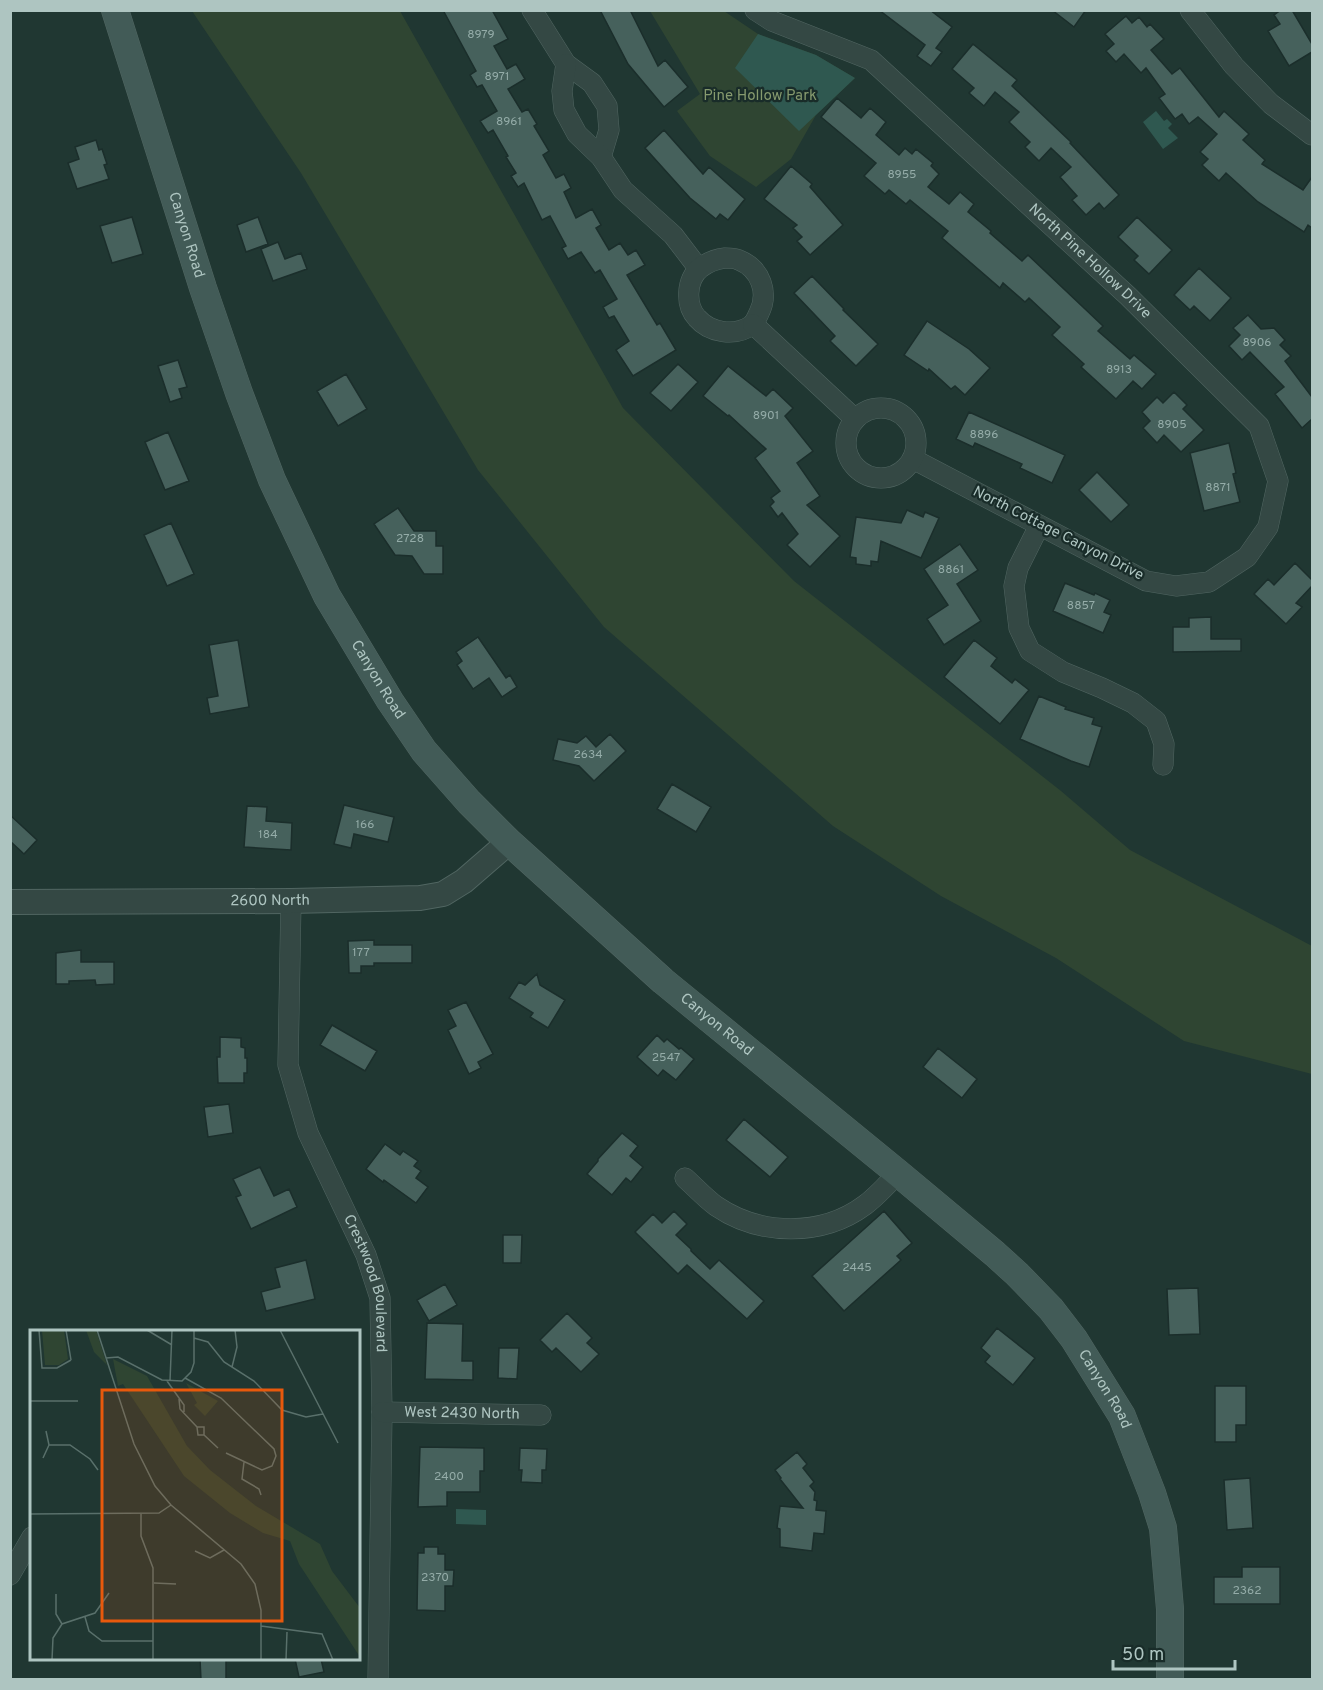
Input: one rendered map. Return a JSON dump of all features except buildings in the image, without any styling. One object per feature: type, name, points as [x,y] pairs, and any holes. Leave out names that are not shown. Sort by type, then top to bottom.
[{"type":"main road","name":"Canyon Road","points":[[115,10],[203,288],[239,393],[277,491],[327,596],[390,701],[424,751],[469,802],[509,842],[663,981],[898,1173],[1017,1274],[1051,1309],[1074,1339],[1122,1416],[1152,1493],[1163,1528],[1170,1609],[1170,1680]]},
{"type":"street","points":[[532,10],[566,64],[592,83],[607,106],[609,130],[601,158]]},
{"type":"street","name":"North Pine Hollow Drive","points":[[755,10],[772,21],[871,60],[1128,296],[1259,426],[1278,481],[1268,527],[1247,557],[1209,582]]},
{"type":"street","points":[[1190,10],[1234,66],[1271,104],[1312,135]]},
{"type":"street","points":[[566,64],[562,92],[564,110],[578,134],[601,158],[623,190],[673,235],[699,269]]},
{"type":"street","points":[[725,258],[738,260],[753,268],[760,279],[764,294],[762,306],[753,324],[728,332],[715,331],[702,324],[690,305],[689,292],[692,280],[699,269],[713,260],[725,258]]},
{"type":"street","points":[[753,324],[855,419]]},
{"type":"street","points":[[874,408],[896,411],[905,417],[916,437],[914,459],[906,469],[896,476],[885,479],[872,478],[861,473],[852,464],[845,441],[848,429],[855,419],[874,408]]},
{"type":"street","name":"North Cottage Canyon Drive","points":[[914,459],[1146,581],[1176,586],[1209,582]]},
{"type":"street","points":[[1039,526],[1018,568],[1014,586],[1019,628],[1030,651],[1063,672],[1132,703],[1156,721],[1164,744],[1163,765]]},
{"type":"street","name":"2600 North","points":[[10,902],[420,898],[443,894],[464,881],[509,842]]},
{"type":"street","name":"Crestwood Boulevard","points":[[291,901],[288,1065],[308,1133],[366,1255],[380,1298],[382,1412],[378,1680]]},
{"type":"street","points":[[685,1178],[716,1206],[744,1220],[765,1227],[790,1229],[814,1227],[849,1215],[865,1205],[898,1173]]},
{"type":"street","name":"West 2430 North","points":[[382,1412],[541,1415]]},
{"type":"street","points":[[10,1575],[30,1540]]},
{"type":"green space","points":[[192,11],[400,11],[623,408],[794,581],[1061,791],[1130,850],[1312,946],[1312,1074],[1184,1041],[1056,958],[941,896],[833,826],[604,627],[478,470],[301,173]]},
{"type":"green space","name":"Pine Hollow Park","points":[[650,11],[724,11],[758,34],[816,55],[855,78],[816,115],[791,159],[756,187],[710,156],[677,111],[700,94]]},
{"type":"shaded area","points":[[758,34],[816,55],[855,78],[799,131],[735,68]]},
{"type":"shaded area","points":[[1156,111],[1164,121],[1167,119],[1172,124],[1168,128],[1178,138],[1163,149],[1143,122]]},
{"type":"shaded area","points":[[456,1509],[486,1510],[486,1525],[456,1524]]}]
